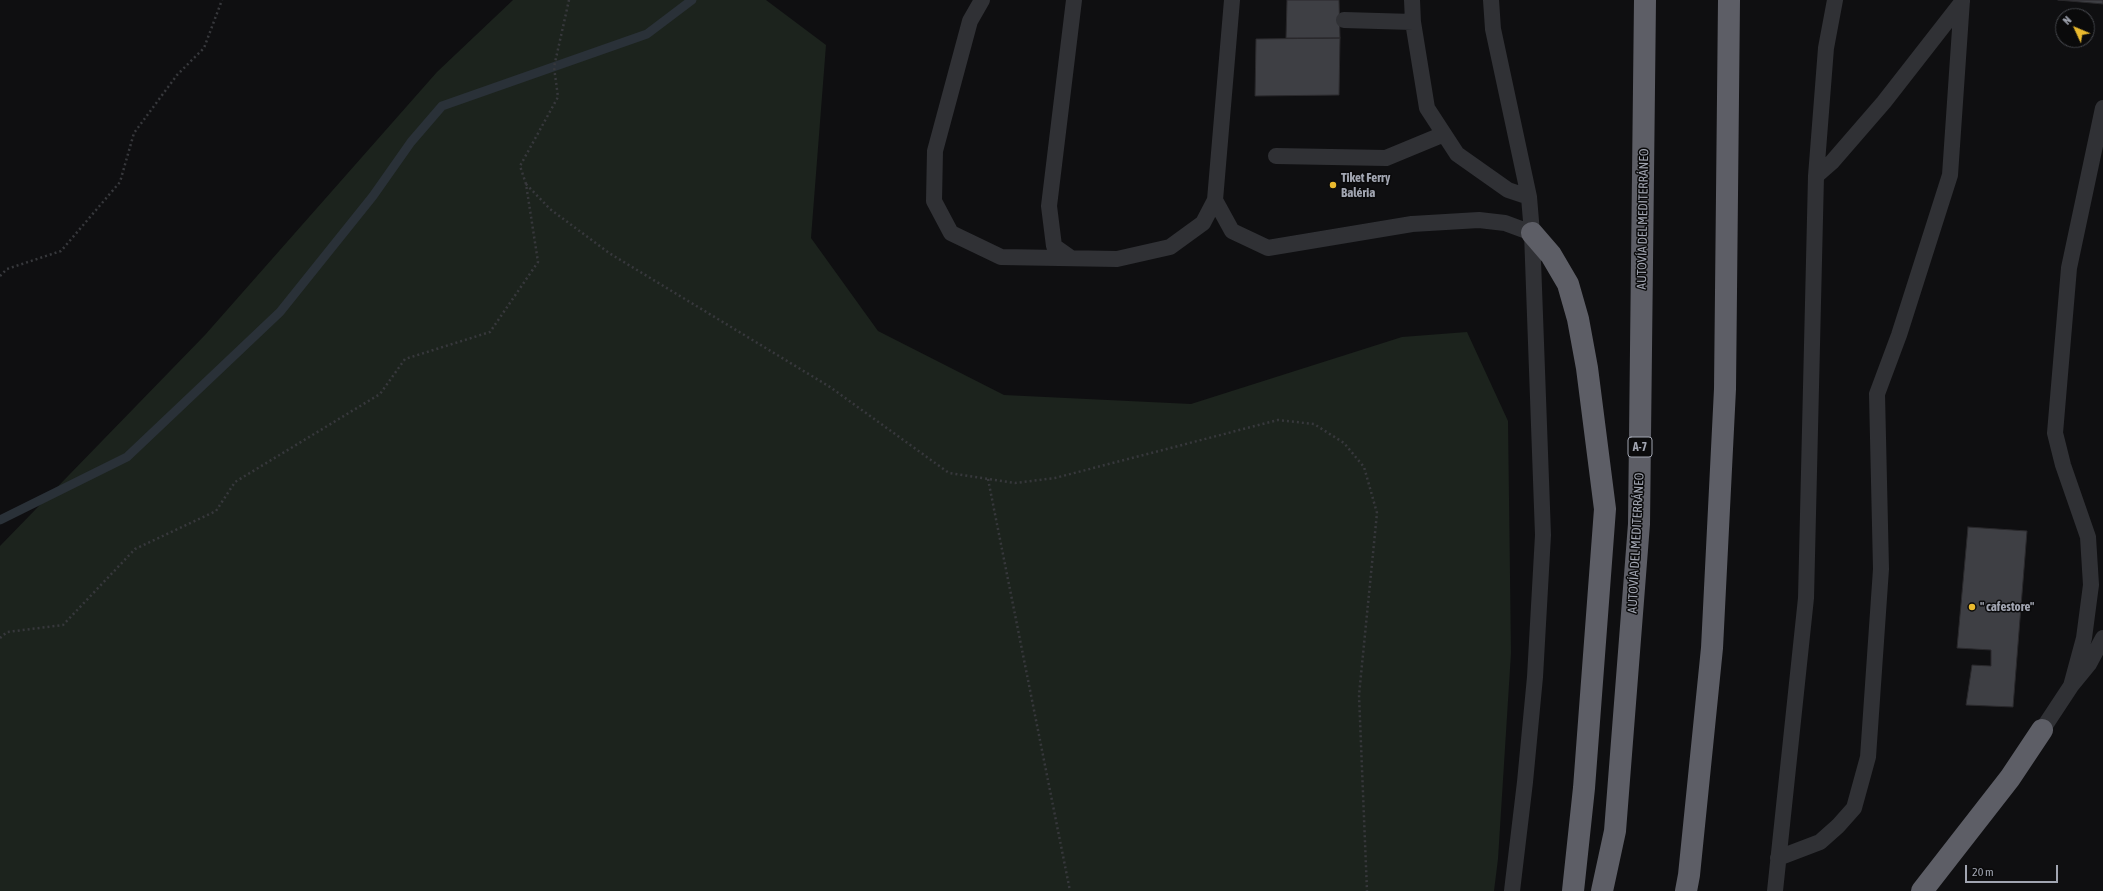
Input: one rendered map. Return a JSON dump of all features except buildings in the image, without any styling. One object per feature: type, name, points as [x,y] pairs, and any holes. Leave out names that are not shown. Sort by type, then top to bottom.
[{"type":"highway","name":"AUTOVÍA DEL MEDITERRÁNEO","points":[[1602,891],[1615,831],[1639,524],[1645,0]]},
{"type":"highway","points":[[1686,891],[1689,875],[1712,648],[1725,389],[1729,0]]},
{"type":"highway","points":[[1532,233],[1551,255],[1568,284],[1578,319],[1605,509],[1584,788],[1573,891]]},
{"type":"highway","points":[[1922,891],[2010,778],[2042,730]]},
{"type":"lane","points":[[982,0],[970,21],[934,151],[934,201],[951,233],[1002,257],[1117,259],[1170,247],[1203,223],[1215,200],[1232,0]]},
{"type":"lane","points":[[1071,258],[1054,246],[1049,206],[1074,0]]},
{"type":"lane","points":[[1412,0],[1413,22],[1427,108],[1458,154],[1508,190],[1529,197]]},
{"type":"lane","points":[[1491,0],[1493,29],[1529,197],[1532,233],[1543,535],[1535,677],[1525,782],[1512,891]]},
{"type":"lane","points":[[1775,891],[1806,598],[1816,176],[1826,48],[1835,0]]},
{"type":"lane","points":[[1816,176],[1832,162],[1884,102],[1962,1]]},
{"type":"lane","points":[[1778,858],[1820,842],[1838,826],[1854,808],[1868,757],[1881,569],[1877,394],[1899,335],[1950,175],[1962,1]]},
{"type":"lane","points":[[1344,20],[1413,22]]},
{"type":"lane","points":[[2071,686],[2084,638],[2091,585],[2088,537],[2063,465],[2055,433],[2069,268],[2103,108]]},
{"type":"lane","points":[[1276,156],[1386,158],[1444,134]]},
{"type":"lane","points":[[1215,200],[1232,231],[1268,248],[1412,224],[1479,220],[1505,223],[1532,233]]},
{"type":"lane","points":[[2042,730],[2071,686],[2089,664],[2103,638]]},
{"type":"path","points":[[0,276],[7,269],[61,252],[120,182],[134,133],[178,75],[204,48],[222,0]]},
{"type":"path","points":[[0,638],[7,632],[63,625],[135,548],[216,511],[235,482],[380,394],[405,359],[490,332],[538,262],[526,184],[520,166],[558,97],[554,67],[569,0]]},
{"type":"path","points":[[526,184],[550,209],[609,253],[830,387],[949,473],[1015,483],[1055,478],[1278,420],[1314,424],[1344,442],[1364,467],[1377,513],[1359,695],[1367,891]]},
{"type":"path","points":[[988,479],[1070,891]]},
{"type":"shaded area","points":[[513,0],[766,0],[826,45],[811,238],[878,331],[1004,395],[1191,404],[1402,337],[1467,332],[1508,421],[1511,653],[1498,859],[1494,891],[0,891],[0,546],[205,335],[437,72]]},
{"type":"waterway","points":[[0,520],[127,457],[280,312],[373,196],[411,142],[442,106],[647,34],[692,0]]},
{"type":"place","name":"Tiket Ferry Baléria","points":[[1333,185]]},
{"type":"place","name":"\" cafestore\"","points":[[1972,607]]}]
